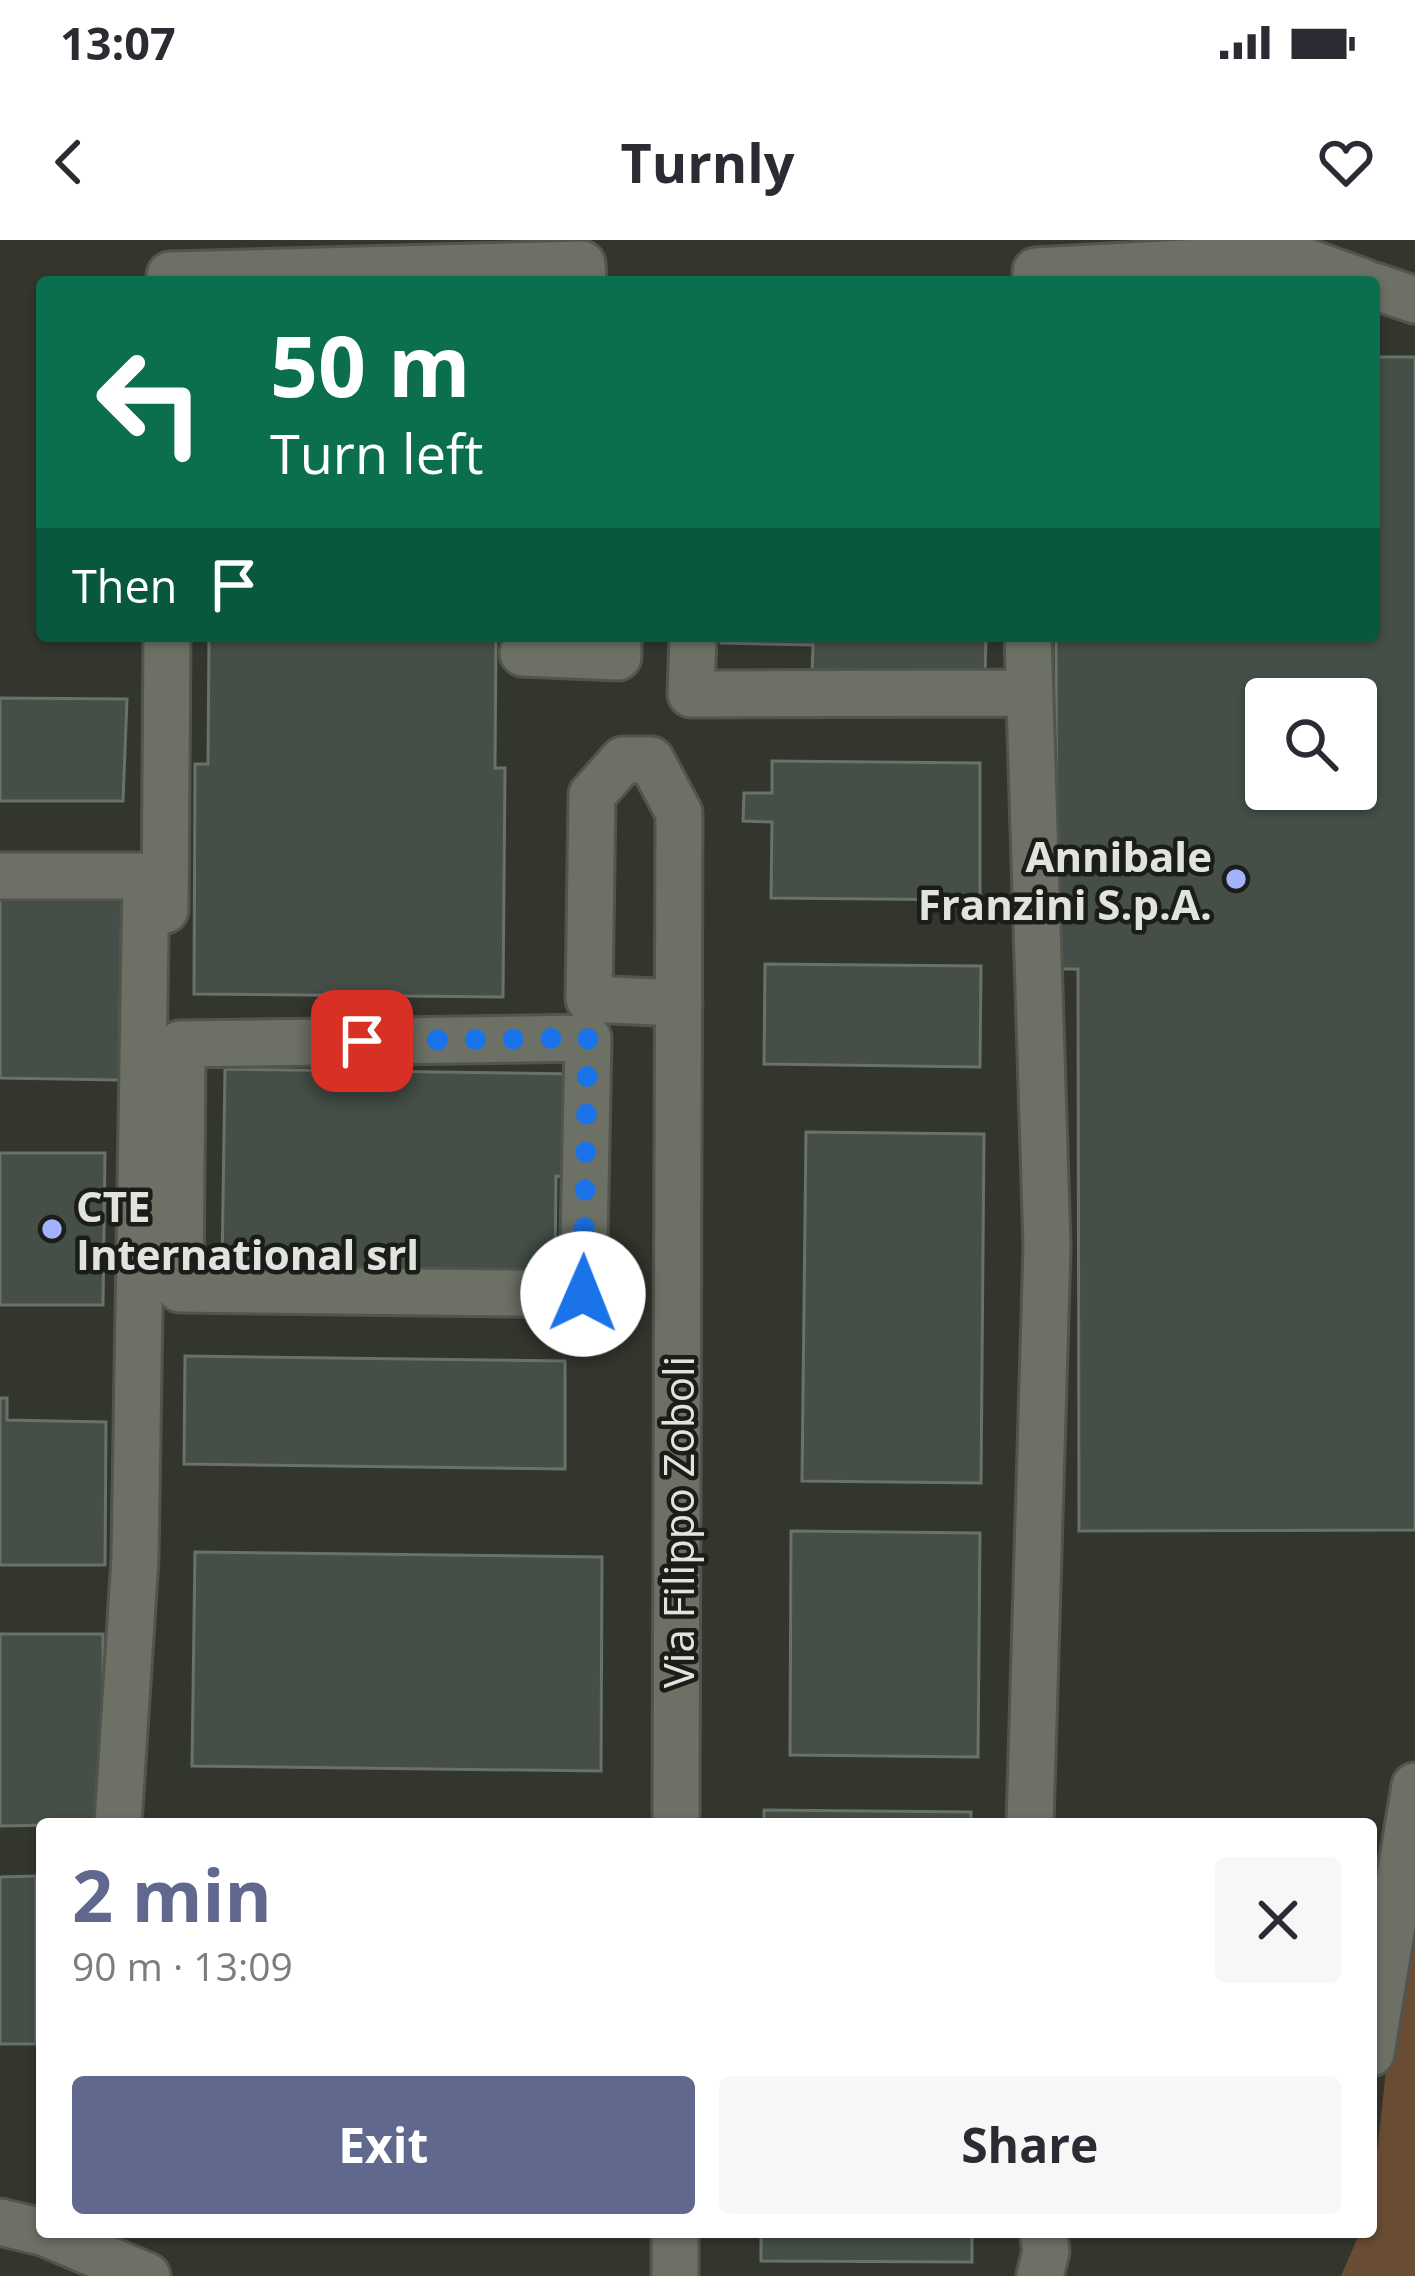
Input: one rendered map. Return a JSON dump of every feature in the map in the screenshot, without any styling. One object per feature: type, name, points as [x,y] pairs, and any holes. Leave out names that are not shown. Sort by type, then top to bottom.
[{"type":"street","points":[[1036,276],[1036,271],[1293,257],[1346,276]]},
{"type":"street","points":[[170,276],[582,264],[583,276]]},
{"type":"street","points":[[1380,288],[1415,301]]},
{"type":"street","points":[[118,1818],[163,1060],[167,642]]},
{"type":"street","points":[[523,653],[618,657],[618,642]]},
{"type":"street","points":[[693,642],[692,694],[1030,694]]},
{"type":"street","points":[[1028,642],[1047,1247],[1030,1818]]},
{"type":"street","name":"Via Filippo Zoboli","points":[[676,1818],[679,1003],[679,813],[651,760],[623,760],[592,795],[589,999],[679,1003]]},
{"type":"street","points":[[0,876],[146,876],[180,1289],[583,1294],[588,1038],[180,1044],[163,1060]]},
{"type":"street","points":[[1377,2017],[1415,1786]]},
{"type":"street","points":[[0,2222],[36,2230]]},
{"type":"street","points":[[58,2238],[147,2276]]},
{"type":"street","points":[[675,2238],[675,2276]]},
{"type":"shaded area","points":[[1415,1842],[1415,2276],[1341,2276],[1357,2238],[1377,2238],[1377,2152]]},
{"type":"building","name":"Annibale Franzini S.p.A.","points":[[1380,357],[1415,357],[1415,1530],[1079,1531],[1078,969],[1057,969],[1056,642],[1380,642]]},
{"type":"building","points":[[209,642],[496,642],[495,768],[505,768],[503,997],[194,994],[195,764],[208,764]]},
{"type":"building","points":[[986,642],[985,676],[812,674],[813,645],[721,643]]},
{"type":"building","points":[[0,698],[127,699],[123,801],[0,801]]},
{"type":"building","points":[[772,761],[980,763],[980,900],[771,898],[772,822],[743,821],[744,793],[772,793]]},
{"type":"building","points":[[0,890],[122,891],[119,1080],[0,1078]]},
{"type":"building","points":[[765,964],[981,966],[980,1067],[764,1064]]},
{"type":"building","points":[[225,1069],[576,1074],[574,1177],[556,1176],[555,1273],[222,1268]]},
{"type":"building","points":[[806,1132],[984,1134],[981,1483],[802,1481]]},
{"type":"building","name":"CTE International srl","points":[[0,1153],[105,1153],[103,1305],[0,1305]]},
{"type":"building","points":[[185,1356],[565,1361],[565,1469],[184,1464]]},
{"type":"building","points":[[0,1398],[7,1398],[7,1420],[106,1422],[105,1565],[0,1565]]},
{"type":"building","points":[[791,1531],[980,1533],[978,1757],[790,1755]]},
{"type":"building","points":[[195,1552],[602,1557],[601,1771],[192,1766]]},
{"type":"building","points":[[0,1634],[103,1634],[104,1818],[36,1818],[36,1825],[0,1826]]},
{"type":"building","points":[[764,1810],[971,1812],[971,1818],[764,1818]]},
{"type":"building","points":[[36,1876],[36,2044],[0,2044],[0,1877]]},
{"type":"building","points":[[761,2238],[972,2238],[972,2262],[761,2261]]},
{"type":"place","name":"Annibale Franzini S.p.A.","points":[[1236,879]]},
{"type":"place","name":"CTE International srl","points":[[52,1229]]},
{"type":"route","points":[[362,1041],[588,1038],[583,1294]]}]
